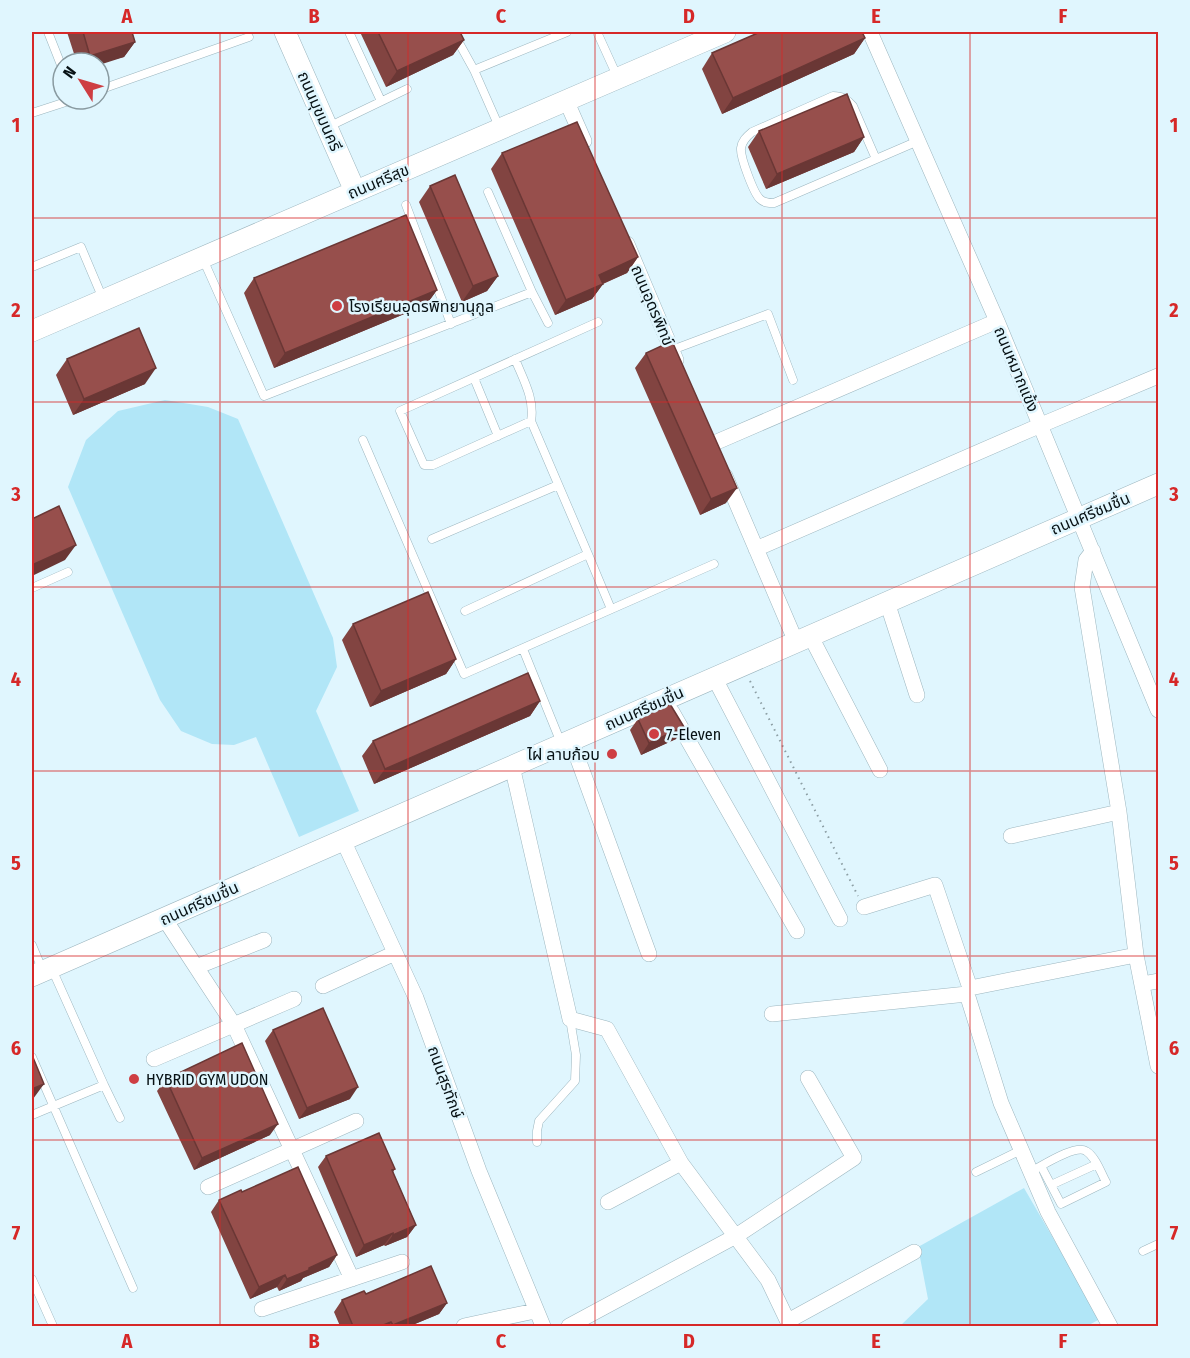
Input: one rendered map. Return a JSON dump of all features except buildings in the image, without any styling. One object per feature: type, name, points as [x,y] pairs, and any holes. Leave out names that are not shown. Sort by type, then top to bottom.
[{"type":"street","name":"ถนนมุขมนครี","points":[[285,32],[355,191]]},
{"type":"street","name":"ถนนศรีสุข","points":[[32,332],[725,32]]},
{"type":"street","name":"ถนนหมากแข้ง","points":[[870,32],[997,321],[1158,710]]},
{"type":"street","points":[[566,100],[590,154]]},
{"type":"street","name":"ถนนอุดรพิทข์","points":[[622,231],[681,371]]},
{"type":"street","points":[[880,770],[803,638],[756,549],[714,450],[997,321]]},
{"type":"street","points":[[756,549],[1158,376]]},
{"type":"street","name":"ถนนศรีชมชื่น","points":[[42,972],[1158,484]]},
{"type":"street","points":[[1093,551],[1086,560],[1082,586],[1119,812],[1137,955],[1158,1066]]},
{"type":"street","points":[[887,602],[917,695]]},
{"type":"street","points":[[714,677],[840,919]]},
{"type":"street","points":[[664,699],[797,931]]},
{"type":"street","points":[[566,742],[650,954]]},
{"type":"street","points":[[512,766],[570,1019],[607,1029],[681,1163],[768,1280],[789,1324],[914,1252]]},
{"type":"street","points":[[1011,836],[1119,812]]},
{"type":"street","name":"ถนนสุรทักษ์","points":[[343,840],[416,998],[479,1171],[543,1326]]},
{"type":"street","points":[[864,907],[935,885],[969,991],[1001,1103],[1021,1150],[1036,1169],[1047,1212],[1106,1325]]},
{"type":"street","points":[[164,918],[234,1025],[352,1279]]},
{"type":"street","points":[[196,967],[264,940]]},
{"type":"street","points":[[323,986],[395,953]]},
{"type":"street","points":[[772,1014],[969,991],[1137,955]]},
{"type":"street","points":[[1142,984],[1158,981]]},
{"type":"street","points":[[154,1059],[294,999]]},
{"type":"street","points":[[569,1326],[736,1236],[854,1158],[808,1078]]},
{"type":"street","points":[[208,1187],[356,1121]]},
{"type":"street","points":[[608,1202],[681,1163]]},
{"type":"street","points":[[262,1309],[402,1262]]},
{"type":"street","points":[[464,1326],[535,1311]]},
{"type":"lane","points":[[48,32],[56,51]]},
{"type":"lane","points":[[349,32],[381,100]]},
{"type":"lane","points":[[453,32],[474,70],[500,129]]},
{"type":"lane","points":[[474,70],[567,32]]},
{"type":"lane","points":[[597,32],[618,78]]},
{"type":"lane","points":[[111,86],[249,37]]},
{"type":"lane","points":[[327,128],[407,89]]},
{"type":"lane","points":[[876,159],[853,106],[841,96],[833,96],[752,132],[745,138],[741,147],[741,156],[760,200],[774,203],[918,141]]},
{"type":"lane","points":[[32,113],[51,107]]},
{"type":"lane","points":[[488,192],[548,323]]},
{"type":"lane","points":[[406,206],[451,324]]},
{"type":"lane","points":[[32,267],[81,247],[104,300]]},
{"type":"lane","points":[[202,258],[264,396],[532,292]]},
{"type":"lane","points":[[672,350],[768,314],[793,380]]},
{"type":"lane","points":[[531,421],[433,465],[424,465],[400,411],[598,322]]},
{"type":"lane","points":[[515,359],[531,397],[533,411],[531,421],[611,609]]},
{"type":"lane","points":[[474,378],[498,436]]},
{"type":"lane","points":[[363,440],[464,674],[714,564]]},
{"type":"lane","points":[[432,539],[558,484]]},
{"type":"lane","points":[[465,611],[588,554]]},
{"type":"lane","points":[[32,588],[68,572]]},
{"type":"lane","points":[[523,649],[566,742]]},
{"type":"lane","points":[[32,945],[42,972],[120,1118]]},
{"type":"lane","points":[[537,1142],[539,1121],[575,1082],[576,1055],[570,1019]]},
{"type":"lane","points":[[32,1057],[133,1287]]},
{"type":"lane","points":[[32,1115],[104,1085]]},
{"type":"lane","points":[[1083,1149],[1089,1152],[1106,1182],[1061,1204],[1051,1185],[1036,1169],[1073,1150],[1083,1149]]},
{"type":"lane","points":[[976,1172],[1021,1150]]},
{"type":"lane","points":[[1051,1185],[1097,1164]]},
{"type":"lane","points":[[1143,1251],[1158,1244]]},
{"type":"lane","points":[[32,1279],[53,1326]]},
{"type":"path","points":[[742,665],[864,907]]},
{"type":"shaded area","points":[[165,400],[208,407],[238,419],[333,638],[337,667],[316,711],[359,811],[299,837],[256,737],[234,745],[212,744],[181,731],[160,700],[68,487],[86,440],[118,411]]},
{"type":"shaded area","points":[[1024,1188],[1100,1319],[1087,1326],[900,1326],[928,1299],[918,1247]]},
{"type":"place","name":"โรงเรียนอุดรพิทยานุกูล","points":[[337,306]]},
{"type":"place","name":"7-Eleven","points":[[654,734]]},
{"type":"place","name":"ไฝ ลาบก้อบ","points":[[612,754]]},
{"type":"place","name":"HYBRID GYM UDON","points":[[134,1079]]}]
